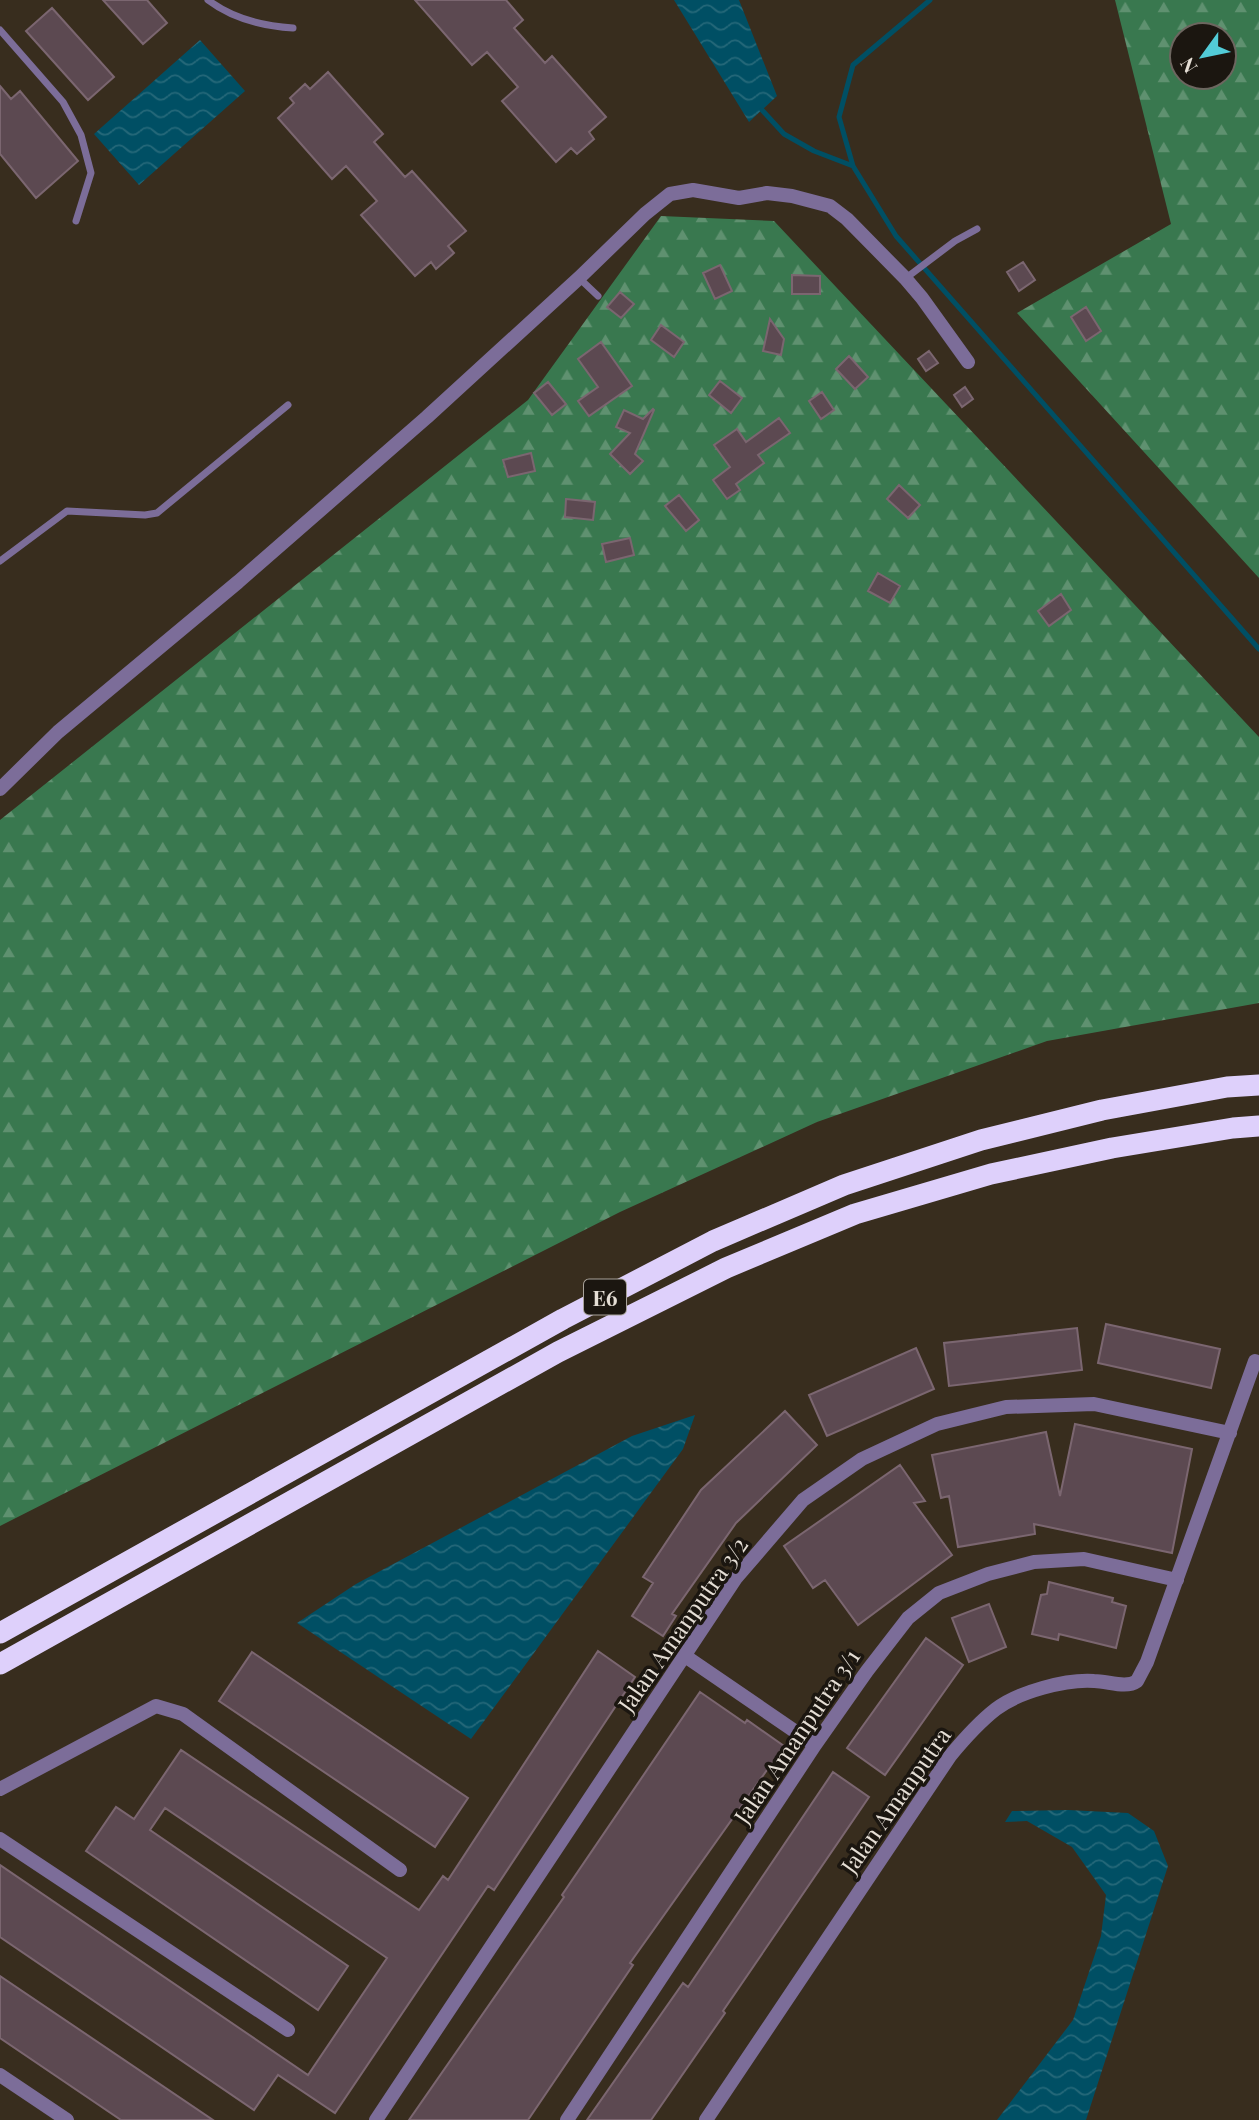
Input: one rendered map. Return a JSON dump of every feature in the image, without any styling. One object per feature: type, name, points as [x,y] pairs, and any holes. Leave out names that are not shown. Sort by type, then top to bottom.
[{"type":"highway","name":"E6","points":[[0,1633],[563,1319],[713,1241],[844,1185],[981,1140],[1102,1110],[1227,1087],[1259,1085]]},
{"type":"highway","name":"E6","points":[[0,1664],[558,1352],[726,1268],[855,1214],[991,1174],[1112,1148],[1259,1126]]},
{"type":"street","points":[[0,789],[58,732],[238,582],[427,417],[664,197],[693,190],[739,198],[767,193],[792,196],[830,206],[847,219],[905,278],[968,362]]},
{"type":"street","name":"Jalan Amanputra","points":[[706,2120],[950,1756],[972,1730],[998,1707],[1047,1685],[1092,1680],[1133,1684],[1137,1681],[1147,1662],[1255,1361]]},
{"type":"street","name":"Jalan Amanputra 3/2","points":[[376,2120],[736,1578],[803,1500],[862,1459],[937,1424],[1006,1408],[1094,1404],[1230,1433]]},
{"type":"street","name":"Jalan Amanputra 3/1","points":[[567,2120],[815,1745],[908,1618],[939,1593],[988,1574],[1034,1562],[1084,1559],[1177,1580]]},
{"type":"street","points":[[685,1656],[815,1745]]},
{"type":"street","points":[[0,1789],[156,1706],[183,1714],[400,1870]]},
{"type":"street","points":[[0,1839],[288,2030]]},
{"type":"street","points":[[0,2075],[67,2120]]},
{"type":"lane","points":[[208,0],[245,20],[264,26],[293,28]]},
{"type":"lane","points":[[0,30],[63,102],[81,135],[91,173],[76,221]]},
{"type":"lane","points":[[905,278],[955,241],[977,229]]},
{"type":"lane","points":[[579,278],[598,296]]},
{"type":"lane","points":[[0,561],[67,512],[145,515],[158,513],[288,405]]},
{"type":"green space","points":[[1115,0],[1259,0],[1259,578],[1017,313],[1171,224]]},
{"type":"green space","points":[[661,216],[774,221],[1259,737],[1259,1003],[1047,1041],[817,1122],[620,1212],[0,1526],[0,820],[528,400]]},
{"type":"water","points":[[674,0],[739,0],[777,96],[749,122]]},
{"type":"water","points":[[200,40],[245,91],[139,185],[94,134]]},
{"type":"water","points":[[695,1415],[683,1449],[471,1739],[297,1623],[356,1584],[632,1436]]},
{"type":"water","points":[[1012,1811],[1128,1813],[1154,1831],[1168,1866],[1086,2120],[997,2120],[1073,2020],[1101,1936],[1106,1895],[1072,1847],[1027,1821],[1005,1822]]},
{"type":"building","points":[[103,0],[147,0],[167,23],[143,44]]},
{"type":"building","points":[[415,0],[506,0],[523,20],[514,28],[545,63],[552,56],[606,117],[589,132],[594,139],[577,154],[571,148],[556,162],[502,101],[518,87],[487,52],[472,65]]},
{"type":"building","points":[[52,8],[114,77],[88,100],[26,31]]},
{"type":"building","points":[[328,72],[383,134],[374,142],[405,177],[412,171],[466,231],[448,246],[454,253],[436,269],[431,262],[415,276],[361,215],[377,201],[346,166],[332,179],[278,118],[294,103],[290,98],[305,84],[310,89]]},
{"type":"building","points":[[0,86],[11,99],[20,91],[78,161],[36,198],[0,154]]},
{"type":"building","points":[[1023,262],[1035,280],[1019,291],[1007,272]]},
{"type":"building","points":[[720,265],[732,291],[715,299],[703,273]]},
{"type":"building","points":[[792,275],[820,276],[820,294],[792,294]]},
{"type":"building","points":[[620,292],[634,304],[621,318],[607,307]]},
{"type":"building","points":[[1086,307],[1101,331],[1086,341],[1071,317]]},
{"type":"building","points":[[770,319],[784,339],[781,355],[763,351]]},
{"type":"building","points":[[661,325],[684,342],[674,357],[651,340]]},
{"type":"building","points":[[601,342],[632,386],[589,416],[578,401],[598,387],[578,359]]},
{"type":"building","points":[[929,351],[938,363],[926,371],[918,359]]},
{"type":"building","points":[[849,356],[868,377],[855,389],[836,369]]},
{"type":"building","points":[[720,381],[742,398],[731,413],[709,395]]},
{"type":"building","points":[[548,382],[566,404],[552,415],[534,393]]},
{"type":"building","points":[[965,387],[973,399],[962,407],[954,395]]},
{"type":"building","points":[[822,392],[834,410],[821,419],[809,401]]},
{"type":"building","points":[[653,409],[635,454],[643,461],[630,474],[610,454],[630,433],[616,427],[624,410],[643,419]]},
{"type":"building","points":[[779,418],[790,433],[758,455],[764,463],[736,484],[740,490],[727,499],[713,480],[730,467],[714,445],[737,429],[746,442]]},
{"type":"building","points":[[531,453],[535,471],[508,477],[503,460]]},
{"type":"building","points":[[899,485],[920,505],[908,518],[887,499]]},
{"type":"building","points":[[679,495],[699,520],[686,531],[665,506]]},
{"type":"building","points":[[566,499],[595,502],[593,520],[565,517]]},
{"type":"building","points":[[630,538],[634,555],[606,562],[602,544]]},
{"type":"building","points":[[878,573],[900,586],[890,603],[868,591]]},
{"type":"building","points":[[1061,594],[1071,610],[1049,626],[1038,611]]},
{"type":"building","points":[[1106,1324],[1220,1349],[1211,1388],[1098,1363]]},
{"type":"building","points":[[1077,1328],[1082,1370],[949,1386],[944,1343]]},
{"type":"building","points":[[916,1348],[934,1389],[827,1436],[809,1395]]},
{"type":"building","points":[[785,1411],[817,1445],[736,1523],[672,1614],[676,1616],[663,1636],[632,1616],[653,1583],[643,1577],[701,1490]]},
{"type":"building","points":[[1075,1424],[1192,1449],[1172,1553],[1034,1524],[1035,1534],[958,1547],[949,1496],[941,1498],[932,1455],[1046,1432],[1060,1496]]},
{"type":"building","points":[[900,1465],[925,1501],[914,1503],[952,1555],[858,1625],[825,1580],[813,1588],[784,1546]]},
{"type":"building","points":[[1049,1582],[1113,1598],[1112,1602],[1126,1606],[1116,1648],[1059,1634],[1058,1640],[1032,1634],[1041,1595],[1047,1594]]},
{"type":"building","points":[[989,1604],[1006,1647],[969,1662],[952,1618]]},
{"type":"building","points":[[926,1638],[963,1665],[885,1775],[847,1748]]},
{"type":"building","points":[[598,1651],[635,1677],[494,1890],[488,1886],[335,2113],[278,2075],[254,2110],[0,1937],[0,1865],[308,2075],[387,1958],[165,1808],[150,1830],[348,1966],[318,2010],[86,1851],[116,1807],[134,1819],[181,1750],[419,1910],[443,1876],[448,1880]]},
{"type":"building","points":[[252,1652],[468,1798],[435,1847],[219,1701]]},
{"type":"building","points":[[700,1692],[784,1746],[630,1963],[633,1965],[528,2120],[409,2120],[564,1897],[562,1895]]},
{"type":"building","points":[[833,1772],[869,1797],[651,2120],[587,2120],[683,1983],[688,1987]]},
{"type":"building","points":[[0,1976],[213,2120],[121,2120],[0,2038]]},
{"type":"waterway","points":[[853,166],[839,117],[853,65],[930,0]]},
{"type":"waterway","points":[[762,110],[784,134],[814,151],[853,166],[896,236],[1259,649]]}]
